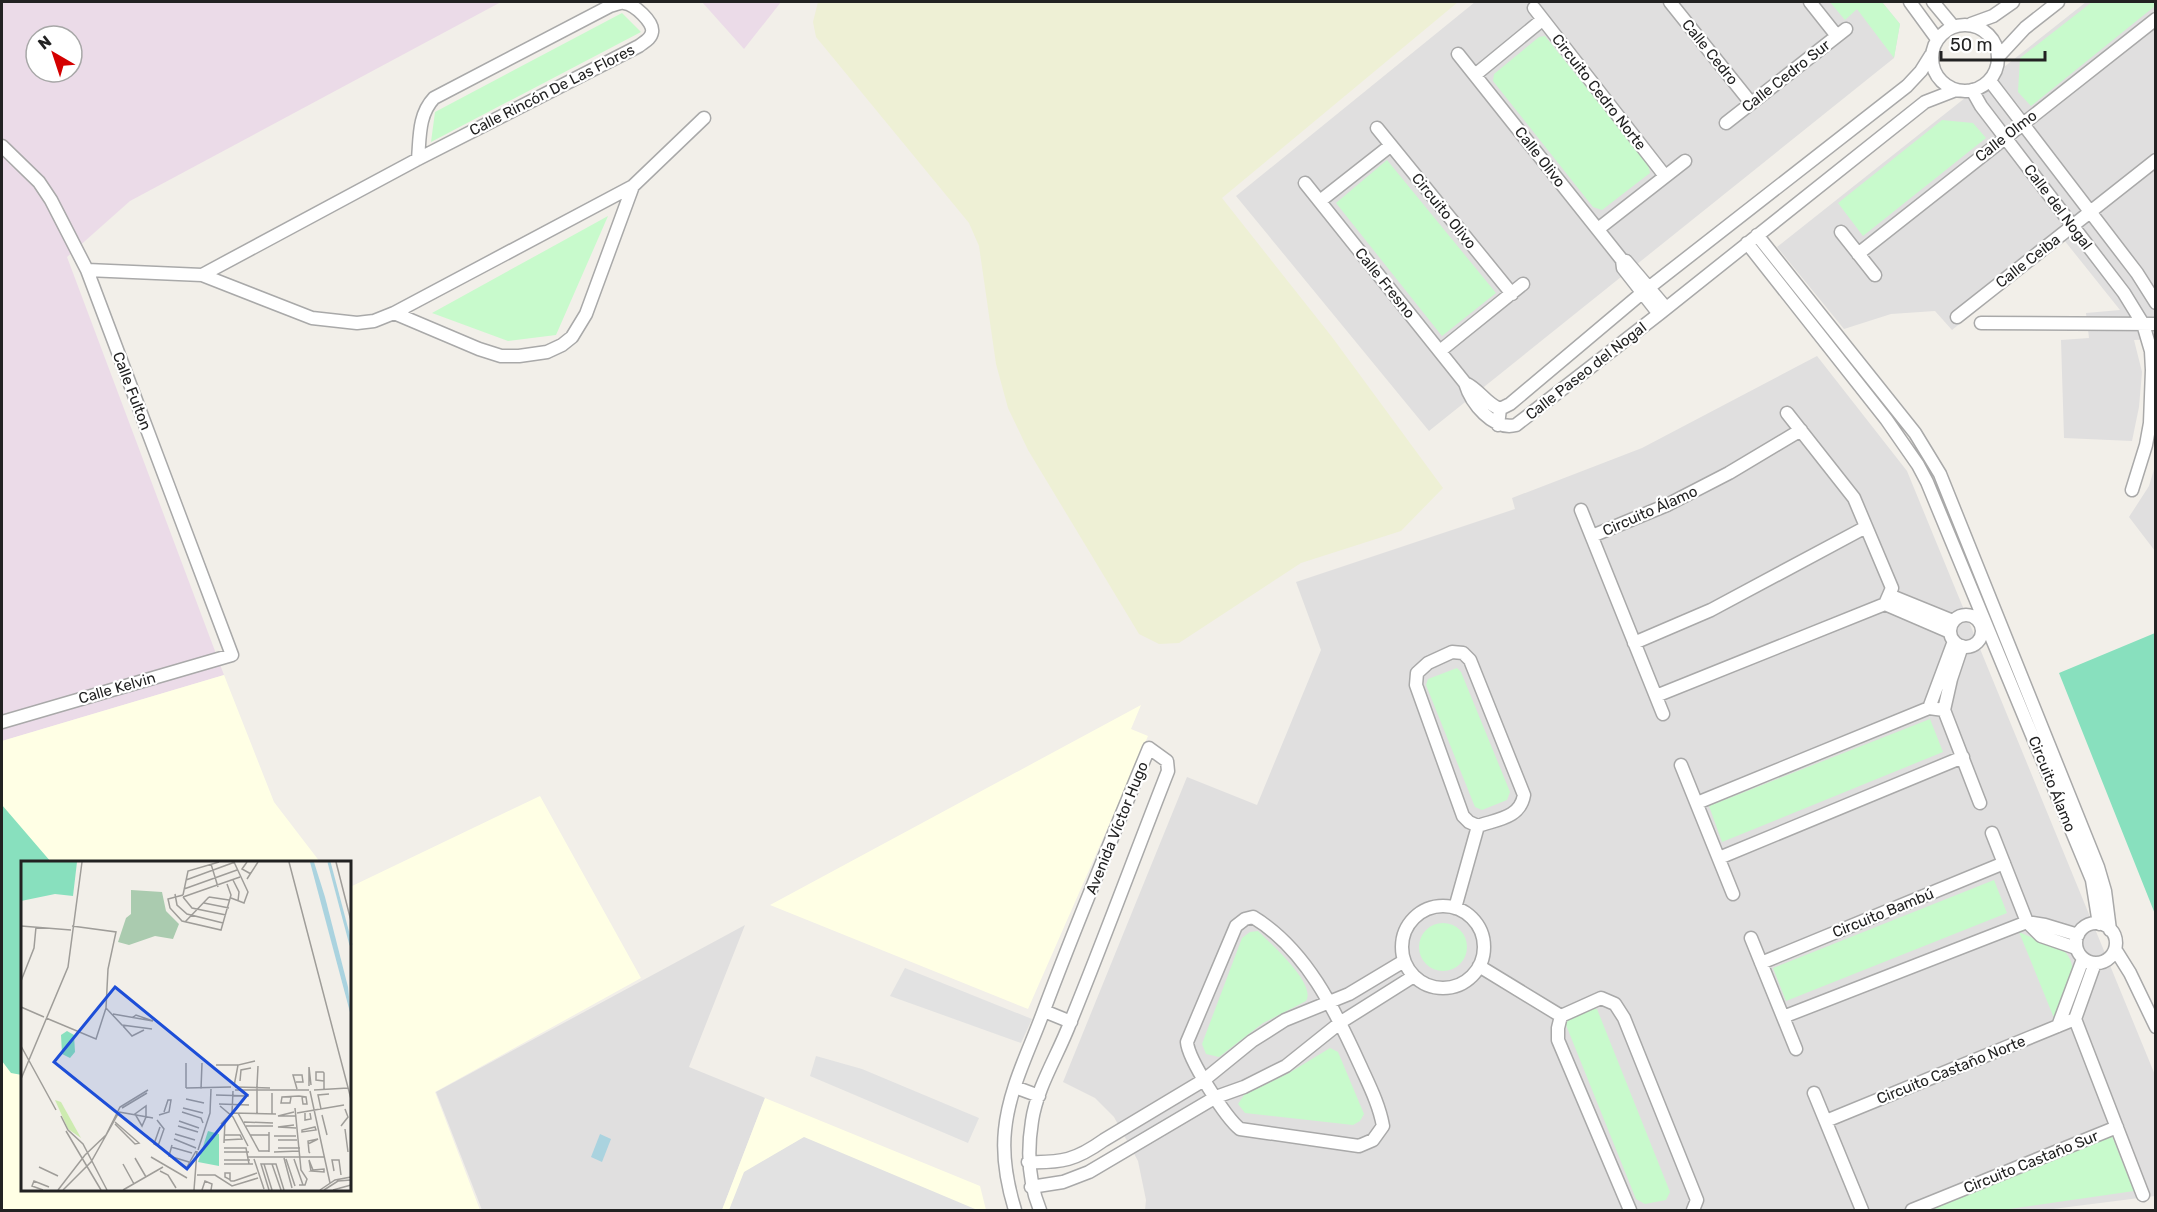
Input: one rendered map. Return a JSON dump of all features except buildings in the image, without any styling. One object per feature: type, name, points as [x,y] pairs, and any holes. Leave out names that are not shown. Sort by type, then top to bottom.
[{"type":"street","name":"Calle Cedro","points":[[1670,2],[1751,103]]},
{"type":"street","name":"Calle Cedro Sur","points":[[1726,123],[1842,32],[1810,2]]},
{"type":"street","points":[[1910,2],[1937,39]]},
{"type":"street","points":[[1933,2],[1953,26]]},
{"type":"street","points":[[1971,24],[1990,35],[1996,45],[1999,56],[1995,74],[1989,81],[1972,90],[1956,90],[1947,86],[1935,74],[1931,55],[1937,39],[1953,26],[1971,24],[1993,16],[2013,2]]},
{"type":"street","points":[[1999,56],[2019,34],[2058,2]]},
{"type":"street","name":"Calle Rincón De Las Flores","points":[[202,275],[418,159],[639,46],[652,35],[653,31],[648,20],[631,5],[624,3],[610,6],[434,99],[422,117],[418,159]]},
{"type":"street","name":"Circuito Cedro Norte","points":[[1534,8],[1665,176]]},
{"type":"street","name":"Calle Olmo","points":[[1858,254],[2156,19]]},
{"type":"street","points":[[1475,75],[1542,20]]},
{"type":"street","name":"Calle Olivo","points":[[1458,54],[1622,260],[1628,262],[1662,311]]},
{"type":"street","name":"Calle Paseo del Nogal","points":[[1931,55],[1921,71],[1907,86],[1646,291],[1510,404],[1500,409],[1498,424],[1510,427],[1516,425],[1924,102],[1956,90]]},
{"type":"street","name":"Calle del Nogal","points":[[1989,81],[2137,273],[2155,301]]},
{"type":"street","name":"Calle del Nogal","points":[[1972,90],[1981,106],[2146,321]]},
{"type":"street","points":[[87,270],[202,275],[312,318],[357,323],[374,321],[394,313],[633,186],[704,118]]},
{"type":"street","name":"Circuito Olivo","points":[[1377,128],[1512,294]]},
{"type":"street","name":"Calle Fulton","points":[[2,146],[39,182],[51,200],[87,270],[232,655]]},
{"type":"street","points":[[1320,201],[1390,146]]},
{"type":"street","name":"Calle Ceiba","points":[[1957,317],[2156,160]]},
{"type":"street","points":[[1598,229],[1685,161]]},
{"type":"street","name":"Calle Fresno","points":[[1305,183],[1440,351],[1488,417],[1498,424]]},
{"type":"street","points":[[394,313],[501,356],[538,353],[562,345],[572,337],[586,314],[633,186]]},
{"type":"street","points":[[1841,232],[1875,275]]},
{"type":"street","name":"Circuito Álamo","points":[[1752,239],[1873,381],[1929,454],[1940,474],[2098,867],[2105,891],[2105,927]]},
{"type":"street","name":"Circuito Álamo","points":[[1752,239],[1918,465],[1937,503],[2092,880],[2105,927]]},
{"type":"street","points":[[1440,351],[1523,284]]},
{"type":"street","points":[[2132,490],[2153,427],[2151,351],[2146,321],[2155,301]]},
{"type":"street","points":[[1981,323],[2146,321]]},
{"type":"street","points":[[2151,351],[2156,334]]},
{"type":"street","points":[[1863,390],[1873,381]]},
{"type":"street","name":"Calle Fresno","points":[[1465,383],[1472,386],[1492,406],[1500,409]]},
{"type":"street","points":[[1656,696],[1887,600],[1892,588],[1854,498],[1787,413]]},
{"type":"street","name":"Circuito Álamo","points":[[1592,536],[1667,506],[1730,473],[1801,430]]},
{"type":"street","points":[[2146,444],[2156,456]]},
{"type":"street","name":"Circuito Álamo","points":[[1581,510],[1663,714]]},
{"type":"street","points":[[1634,643],[1711,610],[1866,527]]},
{"type":"street","points":[[1967,615],[1981,573]]},
{"type":"street","points":[[1887,600],[1955,635],[1972,646],[1981,639],[1982,628],[1972,616],[1961,615],[1955,635],[1929,708]]},
{"type":"street","points":[[1955,635],[1951,679],[1944,710],[1980,803]]},
{"type":"street","points":[[1981,639],[2016,660]]},
{"type":"street","points":[[1452,652],[1463,653],[1470,660],[1524,795],[1522,805],[1515,813],[1478,826],[1463,816],[1416,686],[1417,673],[1422,668],[1452,652]]},
{"type":"street","name":"Calle Kelvin","points":[[2,722],[232,655]]},
{"type":"street","points":[[1696,803],[1929,708],[1944,710]]},
{"type":"street","name":"Avenida Víctor Hugo","points":[[1015,1210],[1007,1186],[1004,1158],[1005,1130],[1015,1087],[1033,1034],[1149,748],[1167,761],[1168,771],[1071,1022],[1039,1096],[1032,1119],[1028,1162],[1031,1187],[1040,1210]]},
{"type":"street","points":[[1719,858],[1962,757]]},
{"type":"street","points":[[1681,765],[1733,894]]},
{"type":"street","points":[[1455,908],[1478,826]]},
{"type":"street","points":[[1992,833],[2027,922]]},
{"type":"street","name":"Circuito Bambú","points":[[1761,963],[2004,863]]},
{"type":"street","points":[[1442,906],[1455,908],[1474,921],[1480,931],[1483,954],[1479,966],[1466,980],[1449,987],[1425,984],[1414,976],[1404,961],[1402,948],[1404,935],[1414,919],[1429,908],[1442,906]]},
{"type":"street","points":[[1253,917],[1288,945],[1305,966],[1341,1022],[1380,1109],[1383,1126],[1373,1140],[1359,1146],[1240,1129],[1232,1122],[1204,1080],[1187,1042],[1236,926],[1245,919],[1253,917]]},
{"type":"street","points":[[1783,1017],[2027,922],[2045,925],[2083,951],[2107,959],[2115,949]]},
{"type":"street","points":[[2142,1195],[2075,1019],[2086,926],[2105,927],[2156,1027]]},
{"type":"street","points":[[1751,938],[1796,1049]]},
{"type":"street","points":[[2058,1026],[2083,951]]},
{"type":"street","points":[[1028,1162],[1055,1163],[1089,1151],[1204,1080],[1252,1041],[1285,1020],[1349,994],[1404,961]]},
{"type":"street","points":[[1479,966],[1561,1016]]},
{"type":"street","points":[[1031,1187],[1063,1182],[1089,1172],[1216,1097],[1244,1087],[1286,1066],[1341,1022],[1414,976]]},
{"type":"street","points":[[1561,1016],[1601,998],[1614,1005],[1624,1018],[1697,1200],[1693,1210]]},
{"type":"street","points":[[1044,1011],[1071,1022]]},
{"type":"street","points":[[1561,1016],[1558,1040],[1630,1210]]},
{"type":"street","name":"Circuito Castaño Norte","points":[[1826,1121],[2075,1019]]},
{"type":"street","points":[[1015,1087],[1039,1096]]},
{"type":"street","points":[[1814,1093],[1862,1210]]},
{"type":"street","name":"Circuito Castaño Sur","points":[[1912,1210],[2117,1127]]},
{"type":"street","points":[[1104,1140],[1114,1159]]},
{"type":"shaded area","points":[[2,2],[501,2],[130,201],[67,257],[224,675],[2,741]]},
{"type":"shaded area","points":[[702,2],[781,2],[744,49]]},
{"type":"shaded area","points":[[818,2],[1458,2],[1222,198],[1332,337],[1443,488],[1401,531],[1301,563],[1179,643],[1159,644],[1139,634],[1028,450],[1008,408],[996,364],[979,246],[969,223],[816,37],[813,22]]},
{"type":"shaded area","points":[[1475,2],[1882,2],[1900,24],[1894,58],[1429,431],[1236,196]]},
{"type":"shaded area","points":[[2086,2],[2155,2],[2155,339],[2134,340],[2142,372],[2139,407],[2132,441],[2064,438],[2061,340],[2089,338],[2086,313],[2120,310],[2064,240],[1952,330],[1935,311],[1891,314],[1844,329],[1777,247]]},
{"type":"shaded area","points":[[1817,356],[1907,471],[2155,1075],[2155,1196],[2045,1210],[1145,1210],[1146,1200],[1138,1161],[1114,1117],[1095,1098],[1063,1082],[1187,777],[1257,805],[1321,650],[1296,582],[1515,509],[1512,498],[1642,448]]},
{"type":"shaded area","points":[[2155,466],[2155,551],[2129,517],[2149,486]]},
{"type":"shaded area","points":[[224,675],[274,802],[319,861],[21,861],[21,1191],[351,1191],[351,887],[540,796],[641,978],[435,1092],[480,1210],[2,1210],[2,741]]},
{"type":"shaded area","points":[[1141,705],[1131,729],[1148,736],[1028,1009],[770,905]]},
{"type":"shaded area","points":[[745,925],[689,1067],[765,1098],[722,1210],[482,1210],[436,1092]]},
{"type":"shaded area","points":[[905,968],[1032,1019],[1021,1043],[890,996]]},
{"type":"shaded area","points":[[816,1056],[862,1069],[979,1118],[968,1143],[810,1076]]},
{"type":"shaded area","points":[[765,1098],[980,1186],[986,1210],[722,1210]]},
{"type":"shaded area","points":[[804,1137],[976,1210],[729,1210],[744,1172]]},
{"type":"green space","points":[[1830,2],[1882,2],[1900,24],[1894,58],[1857,9],[1845,20]]},
{"type":"green space","points":[[2092,2],[2155,2],[2155,6],[2031,106],[2018,92],[2020,58]]},
{"type":"green space","points":[[622,13],[641,32],[431,142],[435,112]]},
{"type":"green space","points":[[1545,36],[1648,164],[1650,173],[1602,210],[1593,207],[1493,81],[1494,74],[1539,37]]},
{"type":"green space","points":[[1942,120],[1973,123],[1986,138],[1863,236],[1838,203]]},
{"type":"green space","points":[[1387,160],[1496,293],[1442,336],[1336,203]]},
{"type":"green space","points":[[608,216],[556,335],[508,341],[432,313]]},
{"type":"green space","points":[[2155,633],[2155,914],[2059,673]]},
{"type":"green space","points":[[1457,668],[1461,672],[1510,792],[1507,800],[1482,810],[1475,807],[1426,685],[1428,679]]},
{"type":"green space","points":[[1930,719],[1943,752],[1722,842],[1709,806]]},
{"type":"green space","points":[[2,805],[50,861],[21,861],[21,1075],[11,1073],[2,1061]]},
{"type":"green space","points":[[1994,880],[2007,913],[1786,1001],[1773,968]]},
{"type":"green space","points":[[1438,923],[1448,923],[1463,933],[1467,947],[1463,961],[1457,967],[1448,971],[1438,971],[1423,961],[1419,952],[1419,942],[1429,927]]},
{"type":"green space","points":[[1258,931],[1299,975],[1308,994],[1306,1001],[1263,1023],[1219,1057],[1206,1054],[1202,1044],[1242,938],[1250,932]]},
{"type":"green space","points":[[2019,932],[2065,952],[2070,959],[2072,976],[2070,985],[2054,1018]]},
{"type":"green space","points":[[1591,1008],[1597,1009],[1670,1192],[1666,1200],[1645,1204],[1636,1199],[1566,1025],[1568,1019]]},
{"type":"green space","points":[[1330,1048],[1338,1052],[1364,1114],[1360,1121],[1353,1125],[1245,1113],[1238,1104],[1244,1095],[1289,1073]]},
{"type":"green space","points":[[2112,1136],[2134,1191],[2002,1210],[1927,1210]]},
{"type":"water","points":[[600,1134],[611,1139],[602,1162],[591,1157]]}]
